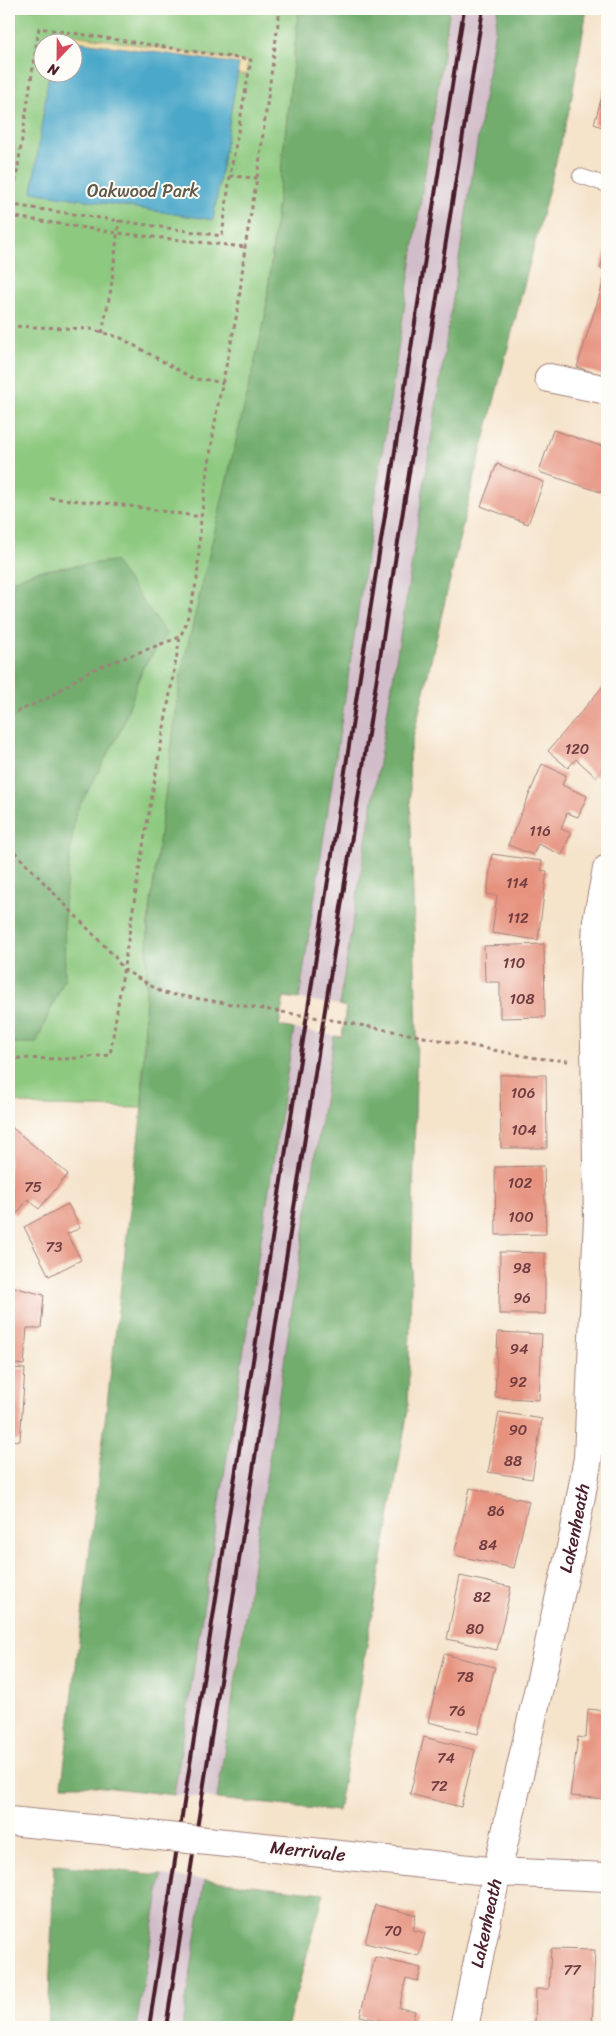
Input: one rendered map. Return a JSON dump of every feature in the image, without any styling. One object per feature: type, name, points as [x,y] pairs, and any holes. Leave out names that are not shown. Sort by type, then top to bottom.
[{"type":"street","points":[[549,378],[607,390]]},
{"type":"street","name":"Lakenheath","points":[[464,2027],[563,1582],[588,1458],[598,1218],[602,1061],[594,990],[597,921],[607,869]]},
{"type":"street","name":"Merrivale","points":[[9,1821],[497,1872],[607,1877]]},
{"type":"lane","points":[[580,176],[607,185]]},
{"type":"path","points":[[9,1058],[65,1059],[110,1055],[180,637],[186,624],[197,580],[201,517],[217,409],[238,309],[245,247],[257,178],[280,9]]},
{"type":"path","points":[[39,28],[251,60],[230,176],[222,236],[12,205],[39,28]]},
{"type":"path","points":[[230,176],[257,178]]},
{"type":"path","points":[[9,216],[117,233],[245,247]]},
{"type":"path","points":[[102,333],[111,289],[119,220]]},
{"type":"path","points":[[9,326],[91,330],[120,338],[194,379],[211,380],[223,384]]},
{"type":"path","points":[[50,498],[123,505],[201,517]]},
{"type":"path","points":[[9,715],[46,699],[89,671],[180,637]]},
{"type":"path","points":[[9,846],[115,957],[124,969],[163,993],[344,1022],[536,1058],[558,1061],[602,1061]]},
{"type":"shaded area","points":[[451,9],[498,9],[406,600],[339,1005],[299,999]]},
{"type":"shaded area","points":[[294,1029],[334,1036],[217,1799],[174,1795]]},
{"type":"shaded area","points":[[162,1875],[205,1880],[182,2027],[136,2027]]},
{"type":"green space","name":"Oakwood Park","points":[[9,9],[299,9],[265,318],[148,925],[142,1108],[41,1106],[9,1101]]},
{"type":"green space","points":[[299,9],[450,9],[299,999],[284,997],[279,1026],[294,1029],[174,1795],[86,1785],[62,1785],[142,1108],[148,925],[181,674],[265,318]]},
{"type":"green space","points":[[498,9],[587,9],[570,107],[468,502],[409,755],[417,1035],[408,1410],[338,1811],[217,1799],[334,1036],[342,1037],[346,1007],[339,1005],[406,600]]},
{"type":"green space","points":[[114,561],[167,635],[143,667],[121,730],[75,814],[64,904],[65,977],[36,1043],[9,1043],[9,582],[37,571]]},
{"type":"green space","points":[[54,1865],[162,1875],[136,2027],[48,2027]]},
{"type":"green space","points":[[205,1880],[324,1893],[287,2027],[182,2027]]},
{"type":"sand","points":[[82,36],[248,62],[246,75],[82,48]]},
{"type":"water","points":[[82,42],[239,64],[213,220],[32,192],[48,82],[82,82]]},
{"type":"building","points":[[607,79],[607,129],[594,124]]},
{"type":"building","points":[[607,248],[607,270],[600,268]]},
{"type":"building","points":[[607,271],[607,377],[577,367]]},
{"type":"building","points":[[553,430],[607,448],[607,494],[539,472]]},
{"type":"building","points":[[497,464],[544,482],[528,524],[481,506]]},
{"type":"building","points":[[604,685],[607,687],[607,746],[603,752],[607,756],[607,763],[596,777],[576,759],[568,768],[548,751]]},
{"type":"building","points":[[542,764],[566,775],[562,785],[587,796],[578,817],[567,813],[561,829],[571,833],[562,855],[538,844],[533,855],[508,845]]},
{"type":"building","points":[[492,854],[542,861],[541,870],[547,871],[538,940],[492,933],[497,896],[487,894]]},
{"type":"building","points":[[544,944],[545,1017],[500,1018],[500,982],[485,982],[484,946]]},
{"type":"building","points":[[500,1075],[546,1075],[547,1148],[501,1148]]},
{"type":"building","points":[[9,1125],[68,1174],[39,1209],[28,1199],[16,1215],[9,1209]]},
{"type":"building","points":[[544,1166],[546,1234],[496,1235],[495,1167]]},
{"type":"building","points":[[68,1204],[80,1228],[67,1234],[81,1260],[49,1276],[24,1227]]},
{"type":"building","points":[[500,1252],[545,1253],[545,1314],[499,1314]]},
{"type":"building","points":[[9,1286],[44,1295],[41,1328],[27,1328],[24,1365],[9,1363]]},
{"type":"building","points":[[498,1332],[542,1334],[539,1400],[495,1397]]},
{"type":"building","points":[[9,1368],[25,1369],[20,1441],[9,1440]]},
{"type":"building","points":[[499,1412],[542,1419],[532,1479],[488,1472]]},
{"type":"building","points":[[9,1459],[12,1459],[10,1478],[9,1478]]},
{"type":"building","points":[[470,1488],[529,1501],[514,1568],[454,1555]]},
{"type":"building","points":[[460,1576],[511,1587],[497,1650],[447,1639]]},
{"type":"building","points":[[444,1654],[495,1667],[478,1734],[428,1722]]},
{"type":"building","points":[[588,1709],[607,1711],[607,1799],[570,1796],[578,1737],[586,1738]]},
{"type":"building","points":[[424,1737],[475,1750],[461,1807],[410,1794]]},
{"type":"building","points":[[375,1905],[416,1915],[413,1930],[425,1933],[419,1956],[365,1943]]},
{"type":"building","points":[[551,1949],[595,1950],[592,2027],[535,2026],[536,1989],[549,1989]]},
{"type":"building","points":[[375,1957],[421,1968],[418,1981],[406,1978],[399,2008],[415,2011],[411,2027],[360,2016]]},
{"type":"railway","points":[[149,2027],[464,9]]},
{"type":"railway","points":[[166,2027],[483,9]]}]
